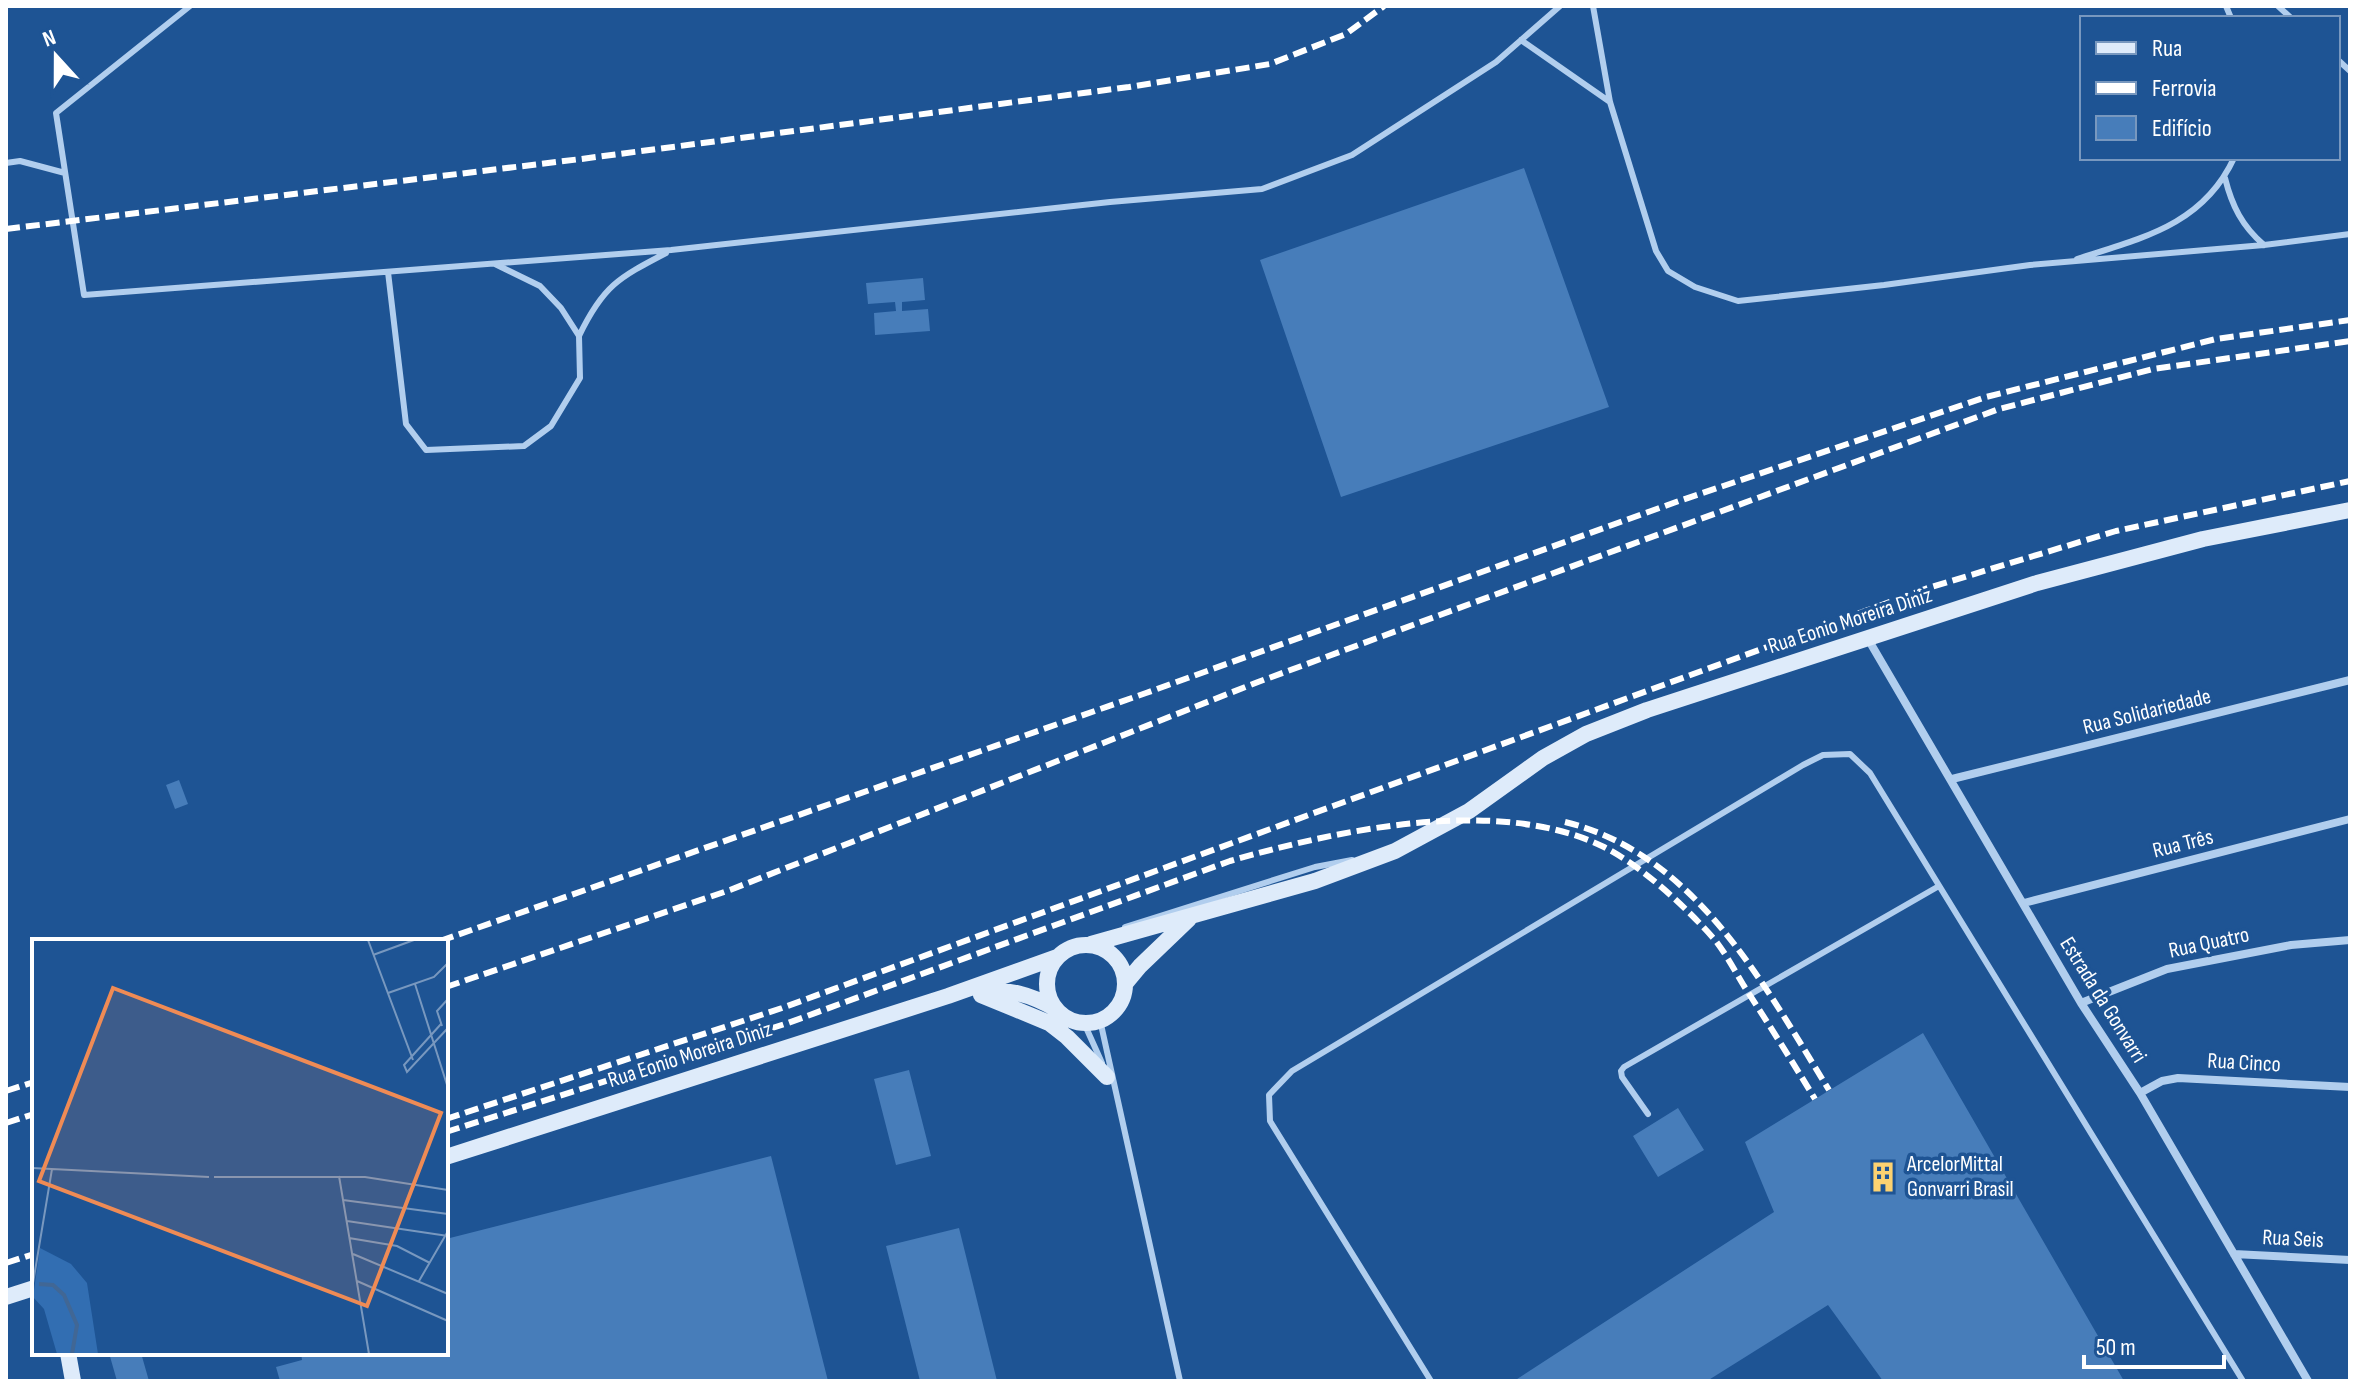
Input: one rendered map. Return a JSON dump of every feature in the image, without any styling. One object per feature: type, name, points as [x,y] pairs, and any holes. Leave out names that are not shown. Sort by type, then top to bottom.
[{"type":"main road","name":"Rua Eonio Moreira Diniz","points":[[1091,944],[1315,881],[1395,851],[1469,811],[1543,758],[1586,734],[1647,710],[2052,579],[2203,539],[2350,510]]},
{"type":"main road","name":"Rua Eonio Moreira Diniz","points":[[1125,984],[1190,918]]},
{"type":"main road","points":[[1091,944],[1109,951],[1121,965],[1125,984],[1122,999],[1113,1012],[1092,1022],[1068,1019],[1056,1009],[1047,992],[1048,973],[1057,957],[1073,946],[1091,944]]},
{"type":"main road","name":"Rua Eonio Moreira Diniz","points":[[448,1156],[948,996],[1057,957]]},
{"type":"main road","name":"Rua Eonio Moreira Diniz","points":[[948,996],[1013,991],[1041,1000],[1056,1009]]},
{"type":"main road","points":[[981,995],[1049,1023],[1107,1077]]},
{"type":"main road","points":[[6,1297],[32,1289]]},
{"type":"main road","points":[[68,1355],[73,1381]]},
{"type":"street","name":"Estrada da Gonvarri","points":[[1868,638],[2081,1003],[2140,1093],[2308,1381]]},
{"type":"street","name":"Rua Solidariedade","points":[[1952,779],[2350,680]]},
{"type":"street","name":"Rua Três","points":[[2024,903],[2350,819]]},
{"type":"street","name":"Rua Quatro","points":[[2081,1003],[2167,969],[2291,945],[2350,940]]},
{"type":"street","name":"Rua Cinco","points":[[2140,1093],[2162,1081],[2178,1078],[2350,1087]]},
{"type":"street","name":"Rua Seis","points":[[2234,1254],[2350,1260]]},
{"type":"lane","points":[[190,6],[56,113],[84,295],[671,250],[1110,202],[1262,189],[1352,155],[1496,62],[1560,6]]},
{"type":"lane","points":[[1593,6],[1610,102],[1656,251],[1668,271],[1695,287],[1738,301],[2066,262],[2264,245],[2350,234]]},
{"type":"lane","points":[[1521,40],[1610,102]]},
{"type":"lane","points":[[2066,262],[2143,238],[2176,223],[2203,205],[2225,178],[2233,160]]},
{"type":"lane","points":[[6,163],[20,161],[65,173]]},
{"type":"lane","points":[[2225,178],[2238,216],[2249,232],[2264,245]]},
{"type":"lane","points":[[388,272],[406,424],[426,450],[524,446],[551,426],[580,378],[579,336],[591,311],[614,282],[671,250]]},
{"type":"lane","points":[[494,264],[540,286],[561,308],[579,336]]},
{"type":"lane","points":[[1431,1381],[1270,1121],[1269,1095],[1292,1071],[1684,835],[1823,755],[1850,754],[1870,773],[2243,1381]]},
{"type":"lane","name":"Rua Eonio Moreira Diniz","points":[[1073,946],[1315,867],[1395,851]]},
{"type":"lane","points":[[1648,1114],[1622,1077],[1624,1067],[1939,886]]},
{"type":"lane","points":[[1092,1022],[1107,1077],[1121,1111]]},
{"type":"lane","points":[[1092,1022],[1121,1111],[1180,1381]]},
{"type":"building","points":[[1524,168],[1609,407],[1341,497],[1260,260]]},
{"type":"building","points":[[923,278],[925,300],[902,302],[902,311],[928,309],[930,331],[875,335],[874,313],[896,311],[895,302],[868,304],[866,283]]},
{"type":"building","points":[[179,780],[188,804],[175,809],[166,785]]},
{"type":"building","name":"ArcelorMittal Gonvarri Brasil","points":[[1923,1033],[2124,1381],[1883,1381],[1828,1305],[1707,1381],[1514,1381],[1774,1212],[1745,1142]]},
{"type":"building","points":[[909,1070],[931,1156],[896,1165],[874,1079]]},
{"type":"building","points":[[1678,1108],[1704,1150],[1658,1177],[1633,1136]]},
{"type":"building","points":[[771,1156],[828,1381],[280,1381],[276,1367],[302,1360],[301,1355],[448,1355],[448,1238]]},
{"type":"building","points":[[959,1228],[997,1381],[920,1381],[886,1246]]},
{"type":"building","points":[[110,1355],[142,1355],[149,1381],[117,1381]]},
{"type":"railway","points":[[6,229],[581,159],[1129,87],[1270,64],[1346,34],[1384,6]]},
{"type":"railway","points":[[446,939],[1146,693],[1676,502],[1986,397],[2216,339],[2350,320]]},
{"type":"railway","points":[[448,986],[730,890],[1258,682],[1999,409],[2153,369],[2350,341]]},
{"type":"railway","points":[[448,1118],[782,1008],[1928,588],[2116,531],[2350,481]]},
{"type":"railway","points":[[448,1131],[788,1023],[1230,861],[1368,829],[1468,820],[1516,823],[1562,831],[1604,847],[1649,877],[1691,914],[1719,945],[1815,1099]]},
{"type":"railway","points":[[1565,822],[1611,838],[1652,863],[1689,893],[1751,967],[1829,1090]]},
{"type":"railway","points":[[6,1091],[32,1083]]},
{"type":"railway","points":[[6,1123],[32,1115]]},
{"type":"railway","points":[[6,1263],[32,1255]]},
{"type":"place","name":"ArcelorMittal Gonvarri Brasil","points":[[1883,1177]]}]
